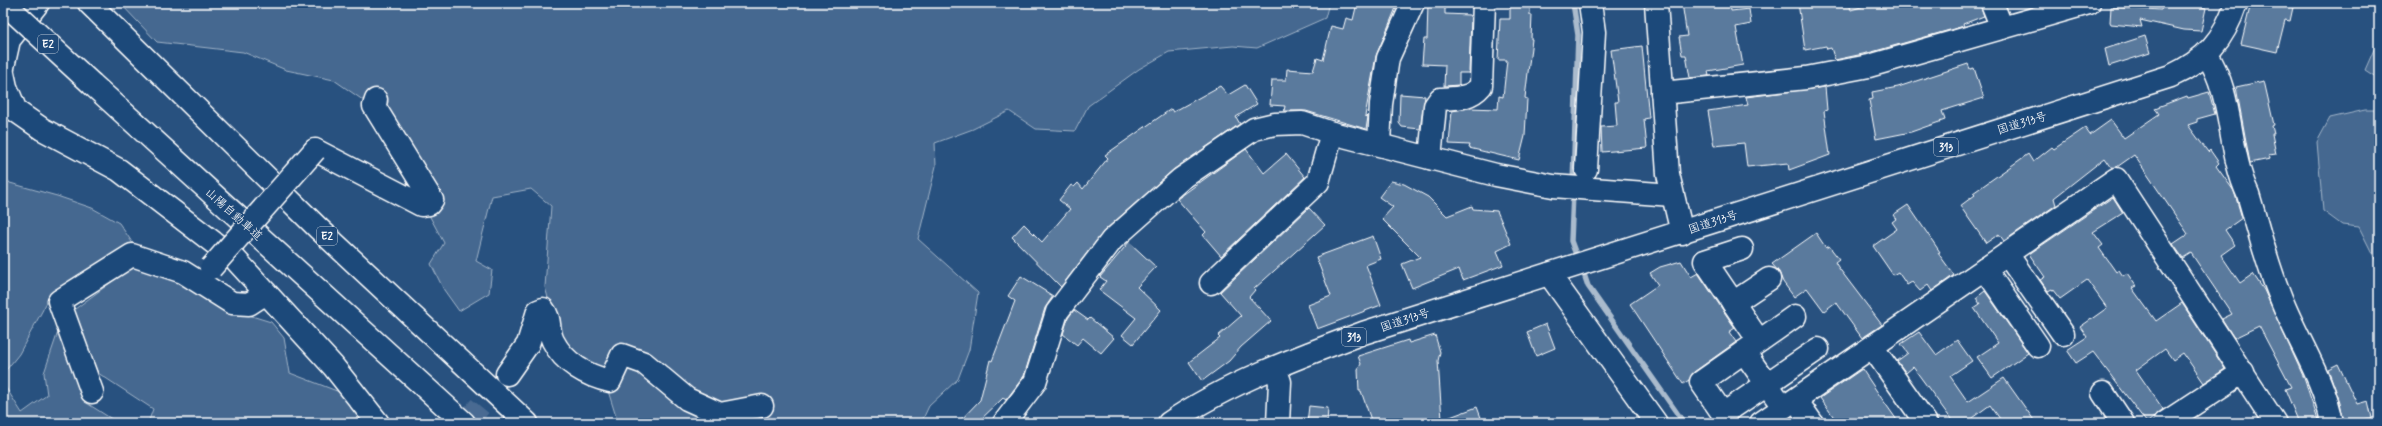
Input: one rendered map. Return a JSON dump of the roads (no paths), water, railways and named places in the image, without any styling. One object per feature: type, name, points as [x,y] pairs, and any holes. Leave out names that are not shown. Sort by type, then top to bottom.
[{"type":"main road","name":"山陽自動車道","points":[[4,3],[464,423]]},
{"type":"main road","points":[[3,67],[9,40],[38,3]]},
{"type":"main road","name":"E2","points":[[89,3],[318,228],[527,423]]},
{"type":"main road","points":[[1378,144],[1381,104],[1388,58],[1413,3]]},
{"type":"main road","points":[[1430,158],[1435,106],[1440,99],[1467,97],[1475,94],[1481,86],[1484,3]]},
{"type":"main road","points":[[1586,169],[1594,32],[1590,3]]},
{"type":"main road","points":[[1656,3],[1668,174],[1682,233]]},
{"type":"main road","points":[[1992,3],[2002,28]]},
{"type":"main road","points":[[1662,93],[1806,78],[1868,66],[2089,3]]},
{"type":"main road","name":"国道313号","points":[[1169,423],[1206,401],[1275,368],[1363,334],[2171,76],[2190,68],[2208,55],[2219,39],[2236,3]]},
{"type":"main road","points":[[2208,55],[2217,69],[2229,113],[2230,129],[2242,179],[2279,294],[2315,372],[2330,412],[2332,423]]},
{"type":"main road","points":[[3,72],[6,87],[16,111],[42,129],[119,170],[235,259],[333,366],[378,423]]},
{"type":"main road","points":[[209,277],[315,150],[421,205],[429,204],[432,200],[374,106],[376,100]]},
{"type":"main road","points":[[1004,423],[1035,382],[1057,312],[1112,240],[1141,212],[1203,163],[1254,129],[1275,124],[1302,123],[1332,133],[1496,175],[1553,186],[1672,196]]},
{"type":"main road","points":[[1211,283],[1318,182],[1332,133]]},
{"type":"main road","points":[[1761,423],[1873,348],[2116,179],[2275,423]]},
{"type":"main road","points":[[1742,249],[1705,261],[1733,303],[1767,384],[1812,423]]},
{"type":"main road","points":[[2007,254],[2063,334]]},
{"type":"main road","points":[[92,392],[59,302],[132,255],[183,272],[209,277],[232,304],[249,304],[266,293]]},
{"type":"main road","points":[[1985,269],[2038,346]]},
{"type":"main road","points":[[1559,271],[1656,423]]},
{"type":"main road","points":[[1733,303],[1769,279]]},
{"type":"main road","points":[[507,374],[528,344],[538,311],[543,309],[549,316],[553,341],[566,358],[582,372],[610,381],[622,355],[644,363],[687,399],[720,414],[762,406]]},
{"type":"main road","points":[[1795,316],[1701,382],[1723,414],[1733,417],[1767,384],[1818,349]]},
{"type":"main road","points":[[1873,348],[1926,423]]},
{"type":"main road","points":[[1275,368],[1280,382],[1278,423]]},
{"type":"main road","points":[[2165,423],[2243,372]]},
{"type":"main road","points":[[2103,393],[2123,423]]},
{"type":"waterway","points":[[1573,3],[1578,35],[1573,184]]},
{"type":"waterway","points":[[1573,192],[1571,241],[1578,260]]},
{"type":"waterway","points":[[1582,268],[1588,286],[1684,423]]},
{"type":"tunnel","points":[[466,423],[505,376]]}]
